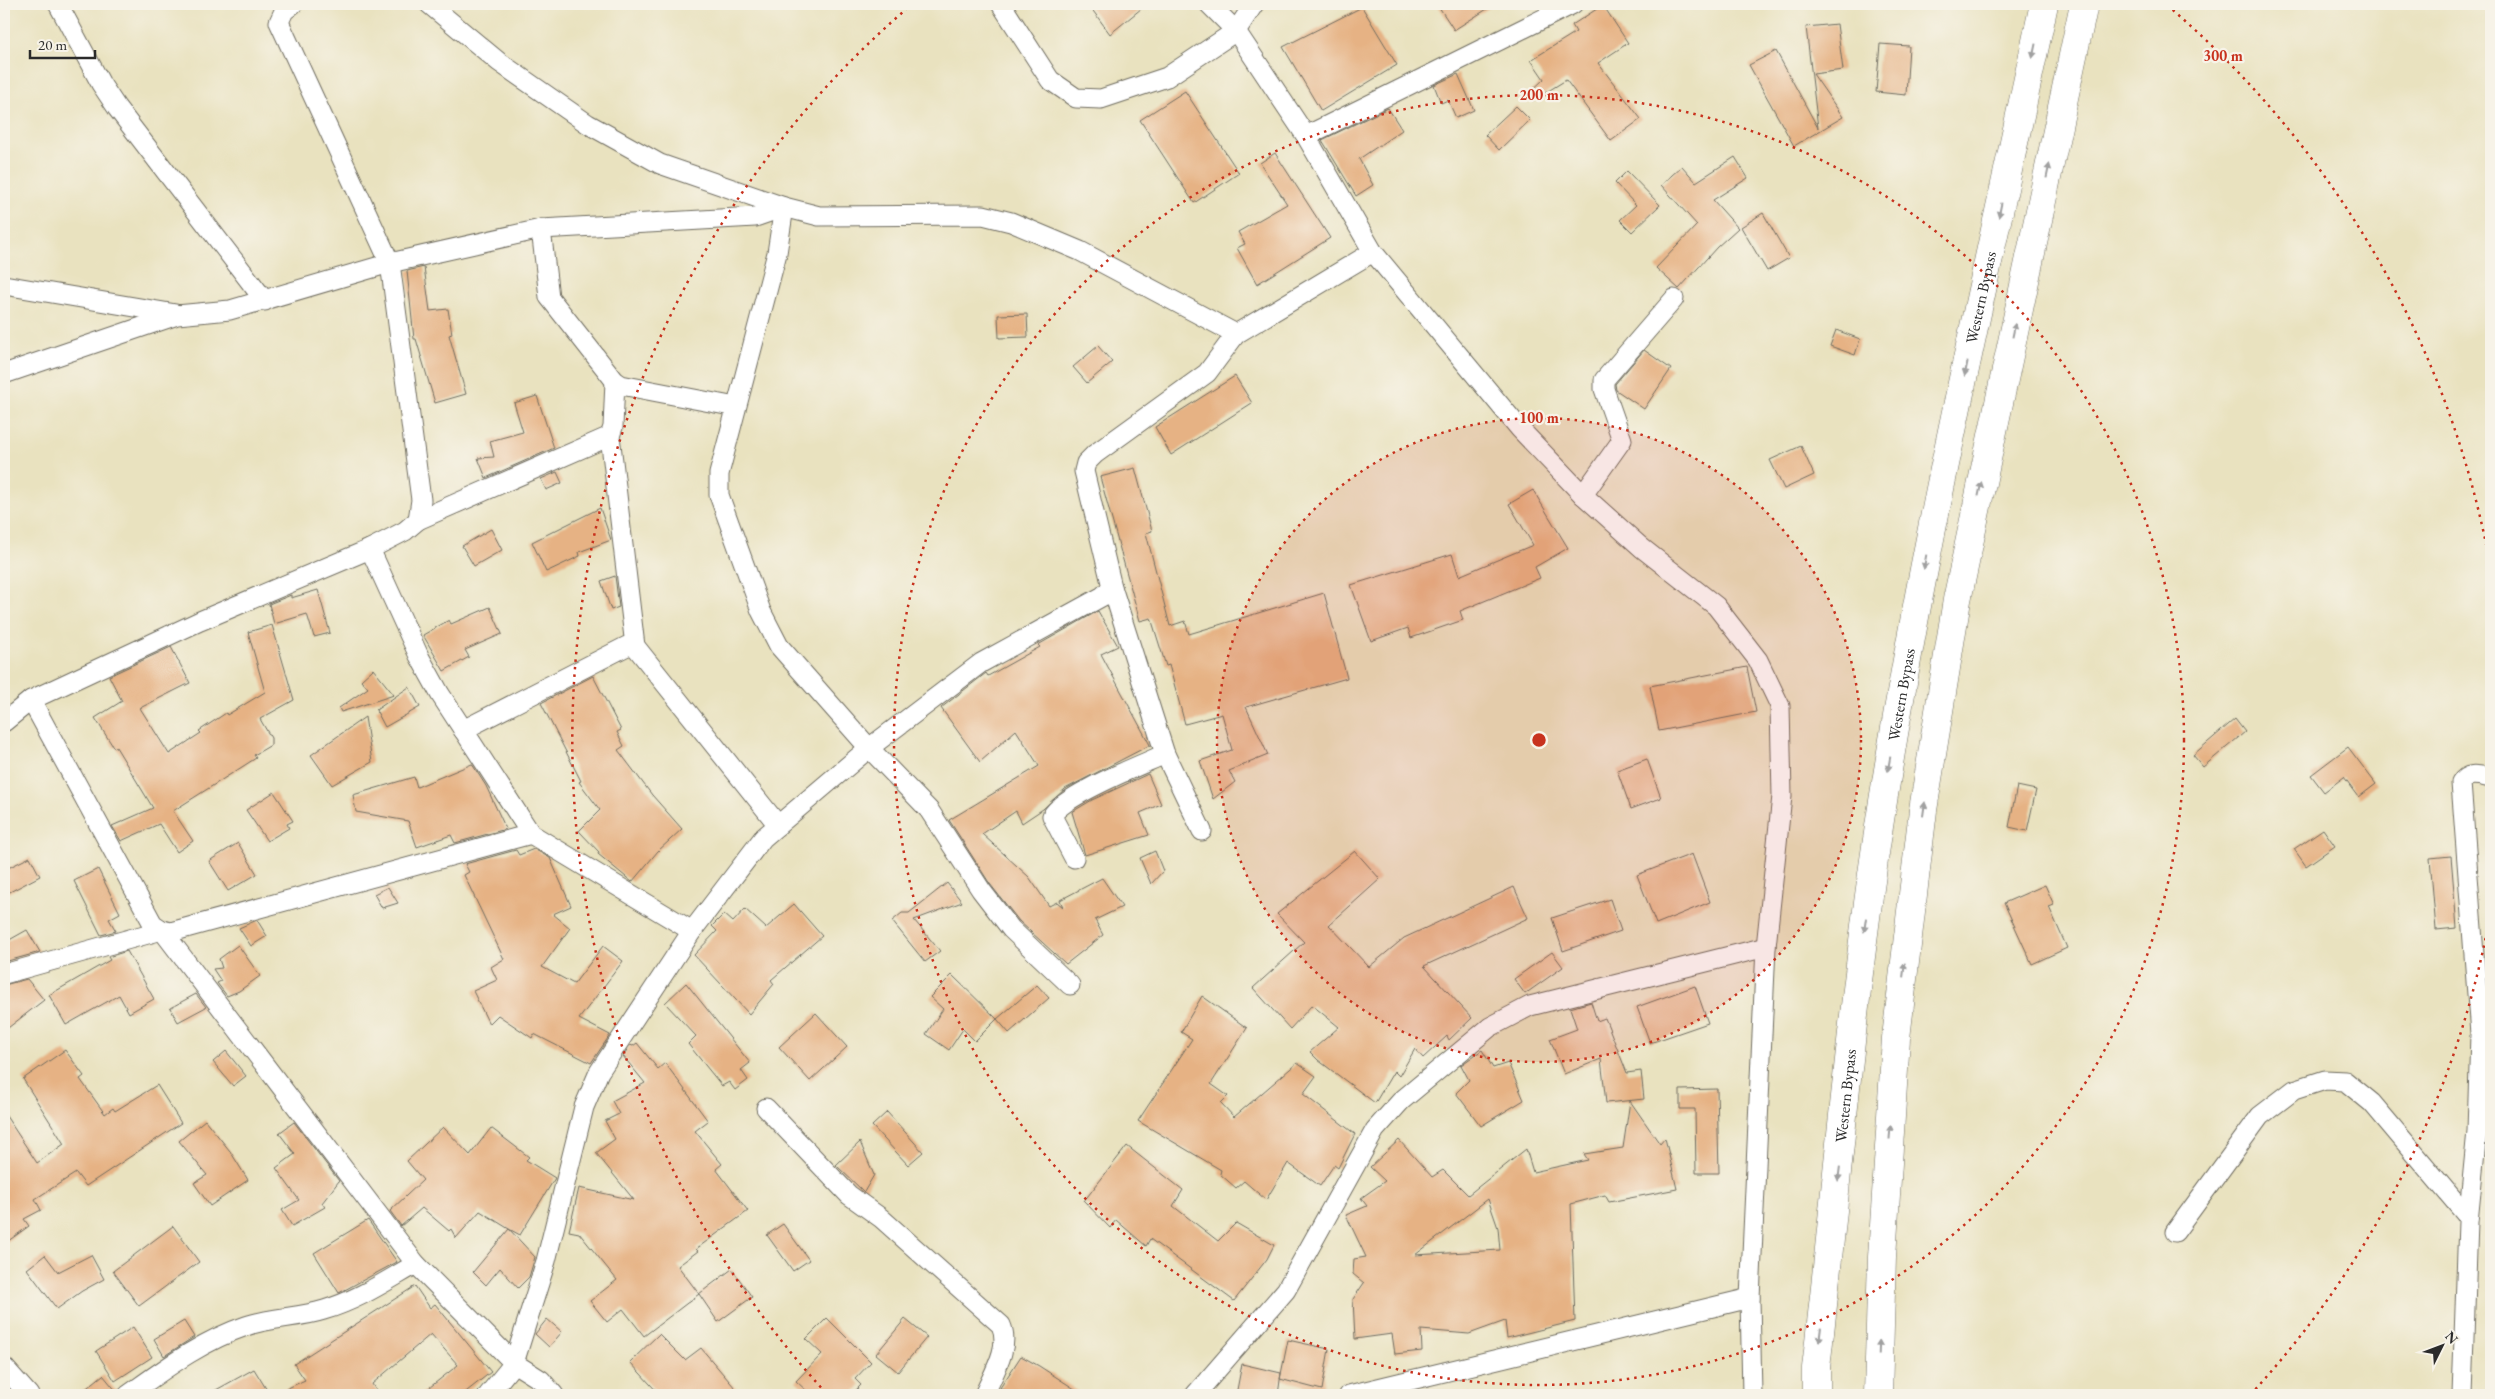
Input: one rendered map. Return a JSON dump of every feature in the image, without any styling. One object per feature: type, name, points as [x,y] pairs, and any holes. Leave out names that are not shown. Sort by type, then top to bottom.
[{"type":"main road","name":"Western Bypass","points":[[1816,1395],[1816,1368],[1840,1161],[1858,974],[1884,795],[1931,529],[2044,4]]},
{"type":"main road","points":[[1878,1395],[1882,1257],[1896,1038],[1923,810],[1957,600],[2084,4]]},
{"type":"street","points":[[58,4],[101,84],[117,108],[265,301]]},
{"type":"street","points":[[293,4],[284,11],[278,22],[390,263],[421,500],[418,520]]},
{"type":"street","points":[[429,4],[499,62],[588,124],[660,164],[784,208],[818,216],[983,215],[1011,222],[1080,251],[1236,334]]},
{"type":"street","points":[[1001,4],[1050,80],[1076,98],[1101,99],[1167,76],[1236,31],[1254,4]]},
{"type":"street","points":[[1209,4],[1236,31],[1306,136],[1373,252],[1520,429],[1583,495],[1642,548],[1716,606],[1758,660],[1780,706],[1782,796],[1766,947],[1750,1298],[1752,1395]]},
{"type":"street","points":[[1306,136],[1573,4]]},
{"type":"street","points":[[4,285],[177,314],[230,310],[390,263],[541,229],[755,217],[784,208]]},
{"type":"street","points":[[784,208],[778,253],[719,474],[719,495],[761,611],[779,646],[869,748],[929,810],[981,890],[1011,930],[1070,985]]},
{"type":"street","points":[[541,229],[549,297],[615,381],[621,385],[736,407]]},
{"type":"street","points":[[1202,831],[1165,754],[1112,586],[1084,471],[1086,463],[1095,454],[1207,373],[1236,334],[1373,252]]},
{"type":"street","points":[[1583,495],[1622,440],[1604,389],[1604,380],[1674,299]]},
{"type":"street","points":[[4,374],[177,314]]},
{"type":"street","points":[[615,381],[613,426],[610,436],[635,646],[778,825]]},
{"type":"street","points":[[4,722],[31,700],[200,621],[370,549],[405,531],[418,520],[610,436]]},
{"type":"street","points":[[370,549],[419,656],[463,730],[531,834],[692,931]]},
{"type":"street","points":[[488,1395],[514,1363],[546,1261],[584,1107],[599,1072],[692,931],[763,838],[869,748],[981,663],[1103,596],[1112,586]]},
{"type":"street","points":[[463,730],[627,646],[635,646]]},
{"type":"street","points":[[31,700],[153,924],[162,930],[416,1264],[514,1363],[541,1380],[554,1395]]},
{"type":"street","points":[[1074,858],[1052,816],[1056,809],[1075,796],[1165,754]]},
{"type":"street","points":[[2462,1395],[2468,1217],[2484,1138],[2480,1034],[2461,783],[2470,774],[2491,778]]},
{"type":"street","points":[[4,974],[162,930],[171,932],[531,834]]},
{"type":"street","points":[[1195,1395],[1286,1290],[1375,1130],[1402,1101],[1490,1027],[1530,1006],[1766,947]]},
{"type":"street","points":[[2175,1232],[2260,1116],[2294,1090],[2325,1080],[2345,1081],[2372,1103],[2468,1217]]},
{"type":"street","points":[[766,1108],[849,1195],[881,1218],[1001,1325],[1004,1333],[1004,1345],[984,1395]]},
{"type":"street","points":[[128,1395],[180,1358],[214,1339],[248,1325],[324,1310],[341,1304],[358,1297],[416,1264]]},
{"type":"street","points":[[1349,1395],[1750,1298]]},
{"type":"street","points":[[4,1367],[29,1395]]},
{"type":"building","points":[[1088,4],[1147,4],[1110,34]]},
{"type":"building","points":[[1437,4],[1495,4],[1454,30]]},
{"type":"building","points":[[1603,5],[1628,43],[1598,63],[1641,119],[1611,141],[1566,80],[1532,101],[1527,95],[1544,79],[1531,60],[1576,32],[1572,25]]},
{"type":"building","points":[[1362,7],[1397,65],[1321,111],[1283,47]]},
{"type":"building","points":[[1837,24],[1843,70],[1813,74],[1843,117],[1794,146],[1749,65],[1776,51],[1818,128],[1806,27]]},
{"type":"building","points":[[1880,44],[1909,46],[1906,95],[1876,92]]},
{"type":"building","points":[[1458,74],[1474,110],[1456,118],[1448,100],[1441,103],[1434,85]]},
{"type":"building","points":[[1185,91],[1239,173],[1194,203],[1140,120]]},
{"type":"building","points":[[1516,106],[1530,120],[1499,150],[1485,135]]},
{"type":"building","points":[[1388,108],[1402,130],[1359,159],[1373,185],[1356,196],[1322,140]]},
{"type":"building","points":[[1275,153],[1330,238],[1257,284],[1237,248],[1245,244],[1238,232],[1287,204],[1260,163]]},
{"type":"building","points":[[1735,157],[1748,178],[1713,200],[1738,228],[1717,247],[1679,289],[1656,268],[1697,225],[1661,185],[1682,166],[1696,182]]},
{"type":"building","points":[[1627,171],[1660,205],[1632,232],[1620,220],[1636,205],[1615,183]]},
{"type":"building","points":[[1763,213],[1789,258],[1767,271],[1741,227]]},
{"type":"building","points":[[424,267],[430,311],[448,309],[452,334],[449,335],[466,394],[435,403],[416,339],[414,339],[407,271]]},
{"type":"building","points":[[1027,314],[1028,337],[999,338],[998,315]]},
{"type":"building","points":[[1836,330],[1860,339],[1855,355],[1830,346]]},
{"type":"building","points":[[1098,346],[1112,362],[1087,383],[1073,367]]},
{"type":"building","points":[[1644,350],[1671,369],[1644,409],[1616,390],[1615,384]]},
{"type":"building","points":[[1235,376],[1252,403],[1171,455],[1155,427]]},
{"type":"building","points":[[537,396],[554,448],[486,478],[478,458],[494,457],[490,441],[523,432],[514,403]]},
{"type":"building","points":[[1801,446],[1814,475],[1784,489],[1770,460]]},
{"type":"building","points":[[1135,468],[1152,531],[1146,533],[1170,626],[1185,621],[1189,634],[1324,593],[1347,678],[1246,707],[1268,755],[1229,771],[1235,782],[1213,799],[1200,761],[1232,750],[1222,714],[1185,724],[1169,665],[1166,666],[1151,618],[1140,621],[1100,477]]},
{"type":"building","points":[[557,472],[562,483],[546,490],[541,479]]},
{"type":"building","points":[[1533,490],[1568,548],[1535,567],[1540,578],[1460,611],[1463,620],[1411,638],[1408,628],[1371,641],[1351,585],[1452,554],[1459,576],[1533,545],[1509,504]]},
{"type":"building","points":[[600,508],[611,540],[579,552],[580,556],[546,572],[532,542]]},
{"type":"building","points":[[491,529],[502,550],[474,566],[462,546]]},
{"type":"building","points":[[615,576],[619,607],[611,610],[601,581]]},
{"type":"building","points":[[318,590],[330,633],[314,637],[307,614],[274,624],[269,604],[291,595],[291,598]]},
{"type":"building","points":[[490,607],[502,634],[465,650],[469,657],[444,671],[423,635],[449,620],[451,624]]},
{"type":"building","points":[[1098,611],[1118,646],[1101,654],[1150,745],[1065,789],[1043,809],[1022,823],[1016,811],[982,834],[1029,877],[1049,906],[1057,902],[1063,907],[1060,900],[1102,878],[1122,907],[1095,920],[1103,935],[1066,964],[1019,921],[990,884],[949,820],[1039,766],[1016,730],[980,762],[941,708],[986,673],[988,676]]},
{"type":"building","points":[[272,625],[294,700],[260,719],[271,738],[271,745],[254,755],[256,758],[173,811],[193,841],[177,852],[159,824],[121,841],[112,826],[153,808],[116,747],[114,748],[95,718],[122,701],[109,676],[171,647],[190,683],[140,708],[169,754],[201,733],[199,731],[226,713],[227,715],[265,692],[248,632]]},
{"type":"building","points":[[1747,667],[1756,712],[1659,731],[1650,686]]},
{"type":"building","points":[[373,669],[394,695],[341,712],[339,708],[368,688],[361,680]]},
{"type":"building","points":[[593,676],[621,730],[617,732],[624,746],[618,750],[652,795],[682,829],[658,851],[632,882],[598,854],[599,852],[579,831],[600,810],[579,782],[581,781],[541,703]]},
{"type":"building","points":[[409,687],[420,707],[385,727],[376,710]]},
{"type":"building","points":[[365,717],[372,762],[332,785],[311,755]]},
{"type":"building","points":[[2235,719],[2245,732],[2203,767],[2193,755]]},
{"type":"building","points":[[2348,747],[2376,784],[2359,797],[2344,777],[2324,792],[2311,775]]},
{"type":"building","points":[[1647,759],[1661,798],[1631,809],[1617,770]]},
{"type":"building","points":[[472,764],[486,786],[506,829],[455,843],[451,835],[417,847],[408,821],[356,812],[353,795],[414,777],[417,787]]},
{"type":"building","points":[[1148,774],[1161,804],[1140,813],[1149,835],[1085,855],[1072,812],[1092,800]]},
{"type":"building","points":[[2017,786],[2036,790],[2027,831],[2009,827]]},
{"type":"building","points":[[274,792],[293,821],[287,824],[289,828],[267,841],[246,810]]},
{"type":"building","points":[[2323,829],[2335,846],[2306,866],[2294,849]]},
{"type":"building","points":[[238,843],[257,874],[228,891],[209,861]]},
{"type":"building","points":[[534,849],[550,858],[571,906],[553,914],[570,928],[542,967],[574,984],[603,946],[623,961],[579,1019],[610,1035],[591,1063],[534,1034],[532,1038],[498,1015],[489,1024],[473,991],[497,980],[491,967],[504,959],[464,875],[469,872],[465,864],[516,850],[519,855]]},
{"type":"building","points":[[1155,851],[1163,871],[1151,884],[1140,858]]},
{"type":"building","points":[[1355,851],[1380,879],[1329,925],[1369,967],[1404,938],[1514,887],[1528,918],[1424,966],[1472,1018],[1449,1040],[1447,1036],[1423,1058],[1415,1049],[1399,1076],[1394,1071],[1375,1103],[1310,1052],[1339,1027],[1312,1005],[1290,1029],[1253,988],[1304,942],[1277,914]]},
{"type":"building","points":[[1692,854],[1710,902],[1656,924],[1637,875]]},
{"type":"building","points":[[2451,856],[2457,928],[2436,930],[2430,858]]},
{"type":"building","points":[[30,857],[40,876],[4,895],[4,870]]},
{"type":"building","points":[[98,869],[120,913],[109,919],[116,931],[101,935],[74,881]]},
{"type":"building","points":[[947,883],[962,902],[914,920],[940,951],[925,962],[892,921],[902,913],[909,913]]},
{"type":"building","points":[[2045,885],[2054,905],[2049,907],[2067,948],[2032,964],[2004,903]]},
{"type":"building","points":[[388,887],[398,903],[382,908],[374,894]]},
{"type":"building","points":[[1610,899],[1621,931],[1563,951],[1552,918]]},
{"type":"building","points":[[794,904],[822,936],[771,980],[774,984],[749,1014],[694,955],[717,931],[712,926],[724,914],[733,922],[745,909],[766,928]]},
{"type":"building","points":[[257,920],[267,936],[251,946],[239,928]]},
{"type":"building","points":[[27,930],[40,952],[4,962],[4,943]]},
{"type":"building","points":[[238,945],[260,976],[239,991],[227,996],[217,983],[221,981],[213,969],[222,968],[219,959]]},
{"type":"building","points":[[127,951],[154,999],[129,1013],[119,995],[66,1025],[49,995],[110,960],[108,957]]},
{"type":"building","points":[[1552,952],[1563,967],[1525,994],[1514,979]]},
{"type":"building","points":[[952,975],[997,1019],[975,1041],[963,1029],[949,1050],[926,1034],[943,1009],[930,997]]},
{"type":"building","points":[[27,979],[44,1000],[4,1031],[4,985]]},
{"type":"building","points":[[686,983],[750,1063],[741,1070],[748,1080],[735,1090],[729,1082],[722,1086],[688,1044],[696,1036],[665,1003]]},
{"type":"building","points":[[1037,985],[1049,998],[1009,1033],[997,1019]]},
{"type":"building","points":[[1695,986],[1708,1023],[1650,1043],[1637,1007]]},
{"type":"building","points":[[196,994],[206,1007],[178,1022],[170,1008]]},
{"type":"building","points":[[1202,996],[1247,1028],[1211,1084],[1228,1096],[1221,1103],[1234,1117],[1297,1063],[1316,1076],[1303,1094],[1355,1134],[1338,1168],[1334,1165],[1320,1186],[1288,1163],[1266,1200],[1244,1181],[1236,1188],[1220,1174],[1221,1170],[1138,1121],[1192,1039],[1181,1032]]},
{"type":"building","points":[[1591,1002],[1597,1021],[1605,1018],[1627,1073],[1641,1071],[1644,1099],[1606,1103],[1601,1059],[1564,1074],[1550,1039],[1577,1029],[1570,1008]]},
{"type":"building","points":[[816,1013],[847,1047],[810,1081],[779,1047]]},
{"type":"building","points":[[637,1043],[658,1069],[665,1063],[708,1121],[695,1131],[722,1164],[716,1169],[748,1211],[696,1249],[698,1251],[678,1266],[699,1294],[644,1336],[623,1309],[607,1322],[590,1301],[617,1280],[579,1233],[569,1231],[579,1188],[634,1200],[596,1153],[615,1139],[605,1121],[619,1114],[612,1101],[645,1083],[623,1056],[630,1045],[633,1046]]},
{"type":"building","points":[[65,1050],[84,1076],[80,1079],[105,1114],[113,1108],[115,1111],[157,1085],[181,1123],[86,1186],[76,1173],[35,1199],[41,1210],[24,1219],[29,1226],[4,1244],[4,1113],[37,1163],[64,1144],[23,1079]]},
{"type":"building","points":[[1482,1050],[1493,1068],[1508,1063],[1524,1100],[1481,1126],[1456,1093],[1469,1080],[1461,1065]]},
{"type":"building","points":[[226,1051],[246,1076],[233,1086],[213,1062]]},
{"type":"building","points":[[1717,1089],[1719,1173],[1696,1173],[1695,1109],[1680,1109],[1680,1090]]},
{"type":"building","points":[[1630,1101],[1660,1144],[1665,1138],[1677,1189],[1609,1202],[1605,1195],[1571,1204],[1575,1321],[1507,1338],[1505,1321],[1469,1334],[1421,1330],[1422,1351],[1395,1354],[1392,1334],[1355,1339],[1353,1299],[1364,1283],[1353,1274],[1354,1259],[1366,1257],[1346,1215],[1367,1206],[1361,1198],[1385,1181],[1370,1167],[1399,1140],[1432,1177],[1443,1170],[1468,1195],[1526,1149],[1533,1172],[1588,1160],[1584,1154],[1623,1148]],"holes":[[[1488,1199],[1498,1228],[1500,1250],[1415,1255]]]},
{"type":"building","points":[[887,1112],[923,1152],[908,1165],[872,1126]]},
{"type":"building","points":[[205,1120],[230,1151],[248,1180],[210,1206],[194,1183],[207,1175],[179,1141]]},
{"type":"building","points":[[294,1122],[339,1181],[322,1203],[325,1207],[292,1226],[282,1210],[299,1200],[276,1168],[295,1154],[279,1133]]},
{"type":"building","points":[[443,1127],[470,1155],[491,1128],[529,1157],[526,1160],[555,1178],[520,1235],[480,1211],[456,1238],[451,1229],[449,1231],[422,1208],[401,1226],[390,1211],[423,1180],[407,1161]]},
{"type":"building","points":[[860,1142],[874,1175],[864,1192],[836,1165]]},
{"type":"building","points":[[1127,1146],[1183,1190],[1173,1206],[1218,1241],[1236,1223],[1274,1245],[1267,1259],[1234,1301],[1150,1239],[1146,1246],[1116,1220],[1110,1228],[1084,1201]]},
{"type":"building","points":[[368,1220],[397,1262],[339,1293],[314,1253]]},
{"type":"building","points":[[783,1224],[809,1260],[793,1271],[767,1235]]},
{"type":"building","points":[[173,1226],[199,1262],[139,1306],[113,1271]]},
{"type":"building","points":[[509,1229],[535,1257],[529,1277],[518,1288],[500,1268],[486,1285],[473,1272]]},
{"type":"building","points":[[45,1255],[58,1272],[91,1255],[104,1279],[82,1291],[57,1309],[27,1269]]},
{"type":"building","points":[[732,1269],[752,1297],[718,1322],[699,1294]]},
{"type":"building","points":[[415,1286],[430,1308],[435,1304],[491,1372],[462,1395],[420,1395],[458,1365],[431,1334],[372,1384],[379,1395],[273,1395],[305,1380],[294,1364]]},
{"type":"building","points":[[827,1318],[871,1362],[855,1379],[861,1385],[851,1395],[811,1395],[796,1381],[822,1354],[806,1339]]},
{"type":"building","points":[[547,1319],[562,1332],[549,1347],[535,1334]]},
{"type":"building","points":[[905,1319],[927,1337],[898,1372],[876,1354]]},
{"type":"building","points":[[184,1321],[194,1337],[164,1356],[154,1339]]},
{"type":"building","points":[[133,1327],[152,1357],[115,1381],[96,1351]]},
{"type":"building","points":[[659,1334],[685,1360],[701,1348],[741,1395],[660,1395],[630,1362]]},
{"type":"building","points":[[1288,1340],[1329,1349],[1322,1390],[1280,1379]]},
{"type":"building","points":[[1021,1356],[1084,1395],[1012,1395],[1000,1388]]},
{"type":"building","points":[[1242,1364],[1281,1373],[1278,1395],[1236,1395]]},
{"type":"building","points":[[254,1369],[270,1395],[207,1395]]},
{"type":"building","points":[[103,1375],[117,1392],[117,1395],[78,1395]]}]
